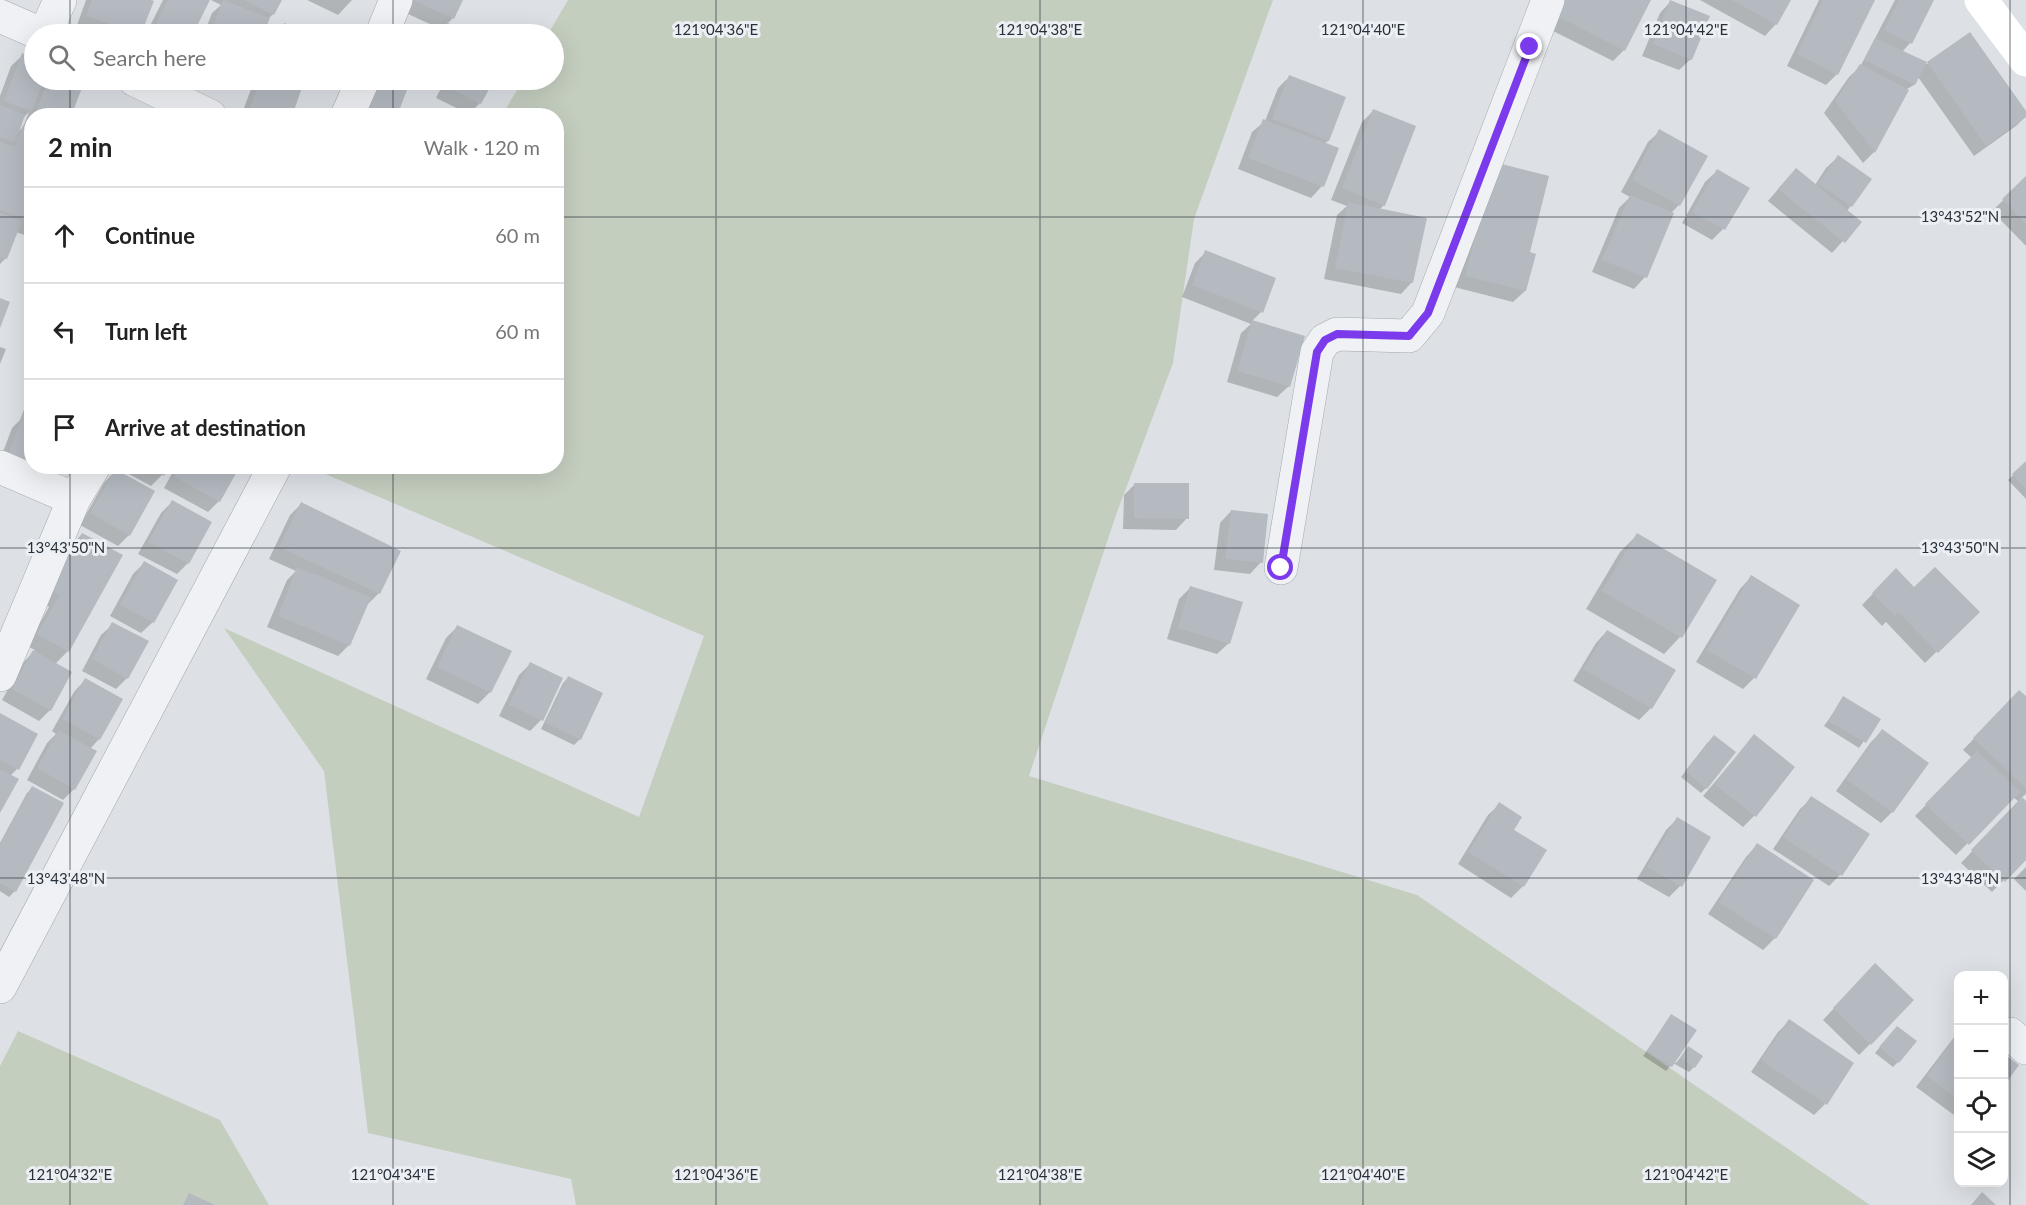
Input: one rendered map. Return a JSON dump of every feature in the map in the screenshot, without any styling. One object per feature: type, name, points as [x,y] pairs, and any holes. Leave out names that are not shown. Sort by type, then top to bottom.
[{"type":"street","points":[[48,24],[60,0]]},
{"type":"street","points":[[386,24],[396,0]]},
{"type":"street","points":[[1281,568],[1317,352],[1325,340],[1337,334],[1409,336],[1428,313],[1548,0]]},
{"type":"street","points":[[1981,0],[2026,60]]},
{"type":"street","points":[[0,16],[24,26]]},
{"type":"street","points":[[156,90],[193,108]]},
{"type":"street","points":[[351,108],[359,90]]},
{"type":"street","points":[[0,467],[74,499]]},
{"type":"street","points":[[0,675],[74,499],[89,474]]},
{"type":"street","points":[[0,987],[9,949],[271,474]]},
{"type":"green space","points":[[568,0],[1273,0],[1194,219],[1173,363],[1116,515],[1029,776],[1417,895],[1870,1205],[576,1205],[571,1179],[368,1133],[324,771],[224,628],[639,817],[704,636],[325,474],[564,474],[564,108],[506,108],[517,90],[564,90],[564,24],[554,24]]},
{"type":"green space","points":[[18,1031],[220,1120],[269,1205],[0,1205],[0,1066]]},
{"type":"building","points":[[92,0],[154,1],[145,24],[109,24],[86,16]]},
{"type":"building","points":[[168,0],[210,0],[198,24],[156,24]]},
{"type":"building","points":[[223,0],[270,18],[267,24],[214,24]]},
{"type":"building","points":[[244,0],[282,0],[274,15]]},
{"type":"building","points":[[413,0],[463,0],[454,19]]},
{"type":"building","points":[[1563,0],[1651,0],[1625,51],[1555,15]]},
{"type":"building","points":[[1670,0],[1710,16],[1692,60],[1653,44]]},
{"type":"building","points":[[1732,0],[1791,0],[1777,25]]},
{"type":"building","points":[[1823,0],[1875,0],[1838,75],[1797,54]]},
{"type":"building","points":[[1899,0],[1934,0],[1912,44],[1884,30]]},
{"type":"building","points":[[1970,32],[2026,111],[2026,117],[1986,146],[1927,62]]},
{"type":"building","points":[[1875,38],[1927,62],[1915,85],[1864,60]]},
{"type":"building","points":[[22,53],[24,54],[24,90],[40,90],[33,108],[24,108],[4,101]]},
{"type":"building","points":[[1860,64],[1909,90],[1875,153],[1835,101]]},
{"type":"building","points":[[1289,75],[1346,97],[1329,141],[1272,119]]},
{"type":"building","points":[[44,90],[81,90],[74,108],[37,108]]},
{"type":"building","points":[[257,90],[301,90],[295,108],[250,108]]},
{"type":"building","points":[[369,90],[407,90],[400,108],[361,108]]},
{"type":"building","points":[[454,90],[489,90],[481,104]]},
{"type":"building","points":[[0,105],[24,115],[15,143],[0,137]]},
{"type":"building","points":[[1373,109],[1416,126],[1385,206],[1342,188]]},
{"type":"building","points":[[1263,119],[1339,148],[1324,187],[1248,158]]},
{"type":"building","points":[[24,125],[24,219],[0,210],[0,142],[15,147]]},
{"type":"building","points":[[1659,129],[1708,156],[1680,206],[1632,180]]},
{"type":"building","points":[[1838,155],[1872,179],[1852,207],[1818,184]]},
{"type":"building","points":[[1494,162],[1549,176],[1530,252],[1536,254],[1526,291],[1465,276]]},
{"type":"building","points":[[1796,168],[1862,222],[1845,243],[1778,189]]},
{"type":"building","points":[[1717,169],[1750,188],[1725,230],[1692,212]]},
{"type":"building","points":[[2026,176],[2026,224],[2002,199]]},
{"type":"building","points":[[1630,195],[1674,213],[1647,278],[1602,260]]},
{"type":"building","points":[[1348,202],[1427,218],[1413,283],[1335,268]]},
{"type":"building","points":[[0,212],[22,221],[7,259],[0,257]]},
{"type":"building","points":[[1205,250],[1276,278],[1263,313],[1192,285]]},
{"type":"building","points":[[0,298],[10,302],[0,328]]},
{"type":"building","points":[[1252,320],[1305,336],[1290,387],[1237,371]]},
{"type":"building","points":[[23,415],[24,415],[24,463],[7,457]]},
{"type":"building","points":[[2026,461],[2026,489],[2012,474]]},
{"type":"building","points":[[112,474],[124,474],[155,491],[130,536],[90,513]]},
{"type":"building","points":[[176,474],[236,474],[220,502],[175,477]]},
{"type":"building","points":[[1134,483],[1189,483],[1189,519],[1134,518]]},
{"type":"building","points":[[172,500],[212,522],[189,564],[148,542]]},
{"type":"building","points":[[301,502],[401,551],[380,594],[279,547]]},
{"type":"building","points":[[1231,510],[1268,514],[1263,563],[1225,559]]},
{"type":"building","points":[[82,533],[123,555],[69,652],[37,634],[60,595],[50,590]]},
{"type":"building","points":[[1637,533],[1717,580],[1682,638],[1602,591]]},
{"type":"building","points":[[144,561],[178,580],[154,623],[120,605]]},
{"type":"building","points":[[297,567],[371,597],[350,646],[278,616]]},
{"type":"building","points":[[1935,567],[1980,612],[1938,653],[1898,612],[1895,616],[1872,593],[1896,568],[1914,587]]},
{"type":"building","points":[[1751,575],[1800,605],[1756,679],[1707,650]]},
{"type":"building","points":[[1190,586],[1243,602],[1230,644],[1178,628]]},
{"type":"building","points":[[112,622],[149,641],[128,679],[92,659]]},
{"type":"building","points":[[457,625],[512,651],[491,693],[437,667]]},
{"type":"building","points":[[1607,630],[1676,670],[1652,709],[1583,669]]},
{"type":"building","points":[[33,650],[72,672],[51,711],[12,689]]},
{"type":"building","points":[[530,662],[563,678],[543,721],[509,705]]},
{"type":"building","points":[[568,676],[603,693],[581,740],[545,723]]},
{"type":"building","points":[[85,678],[123,699],[100,740],[62,719]]},
{"type":"building","points":[[2019,690],[2026,696],[2026,788],[1973,738]]},
{"type":"building","points":[[1843,696],[1881,719],[1866,743],[1828,721]]},
{"type":"building","points":[[0,713],[38,734],[19,770],[0,760]]},
{"type":"building","points":[[1882,729],[1929,763],[1893,813],[1846,779]]},
{"type":"building","points":[[58,730],[97,751],[75,790],[37,768]]},
{"type":"building","points":[[1754,734],[1795,767],[1756,817],[1714,784]]},
{"type":"building","points":[[1714,735],[1736,752],[1707,789],[1685,771]]},
{"type":"building","points":[[1977,751],[2020,792],[1969,845],[1925,804]]},
{"type":"building","points":[[0,769],[19,779],[0,813]]},
{"type":"building","points":[[32,786],[64,803],[16,892],[0,883],[0,845]]},
{"type":"building","points":[[1811,796],[1870,834],[1842,876],[1783,837]]},
{"type":"building","points":[[2022,797],[2026,801],[2026,860],[2005,882],[1971,850]]},
{"type":"building","points":[[1499,802],[1522,817],[1514,830],[1547,850],[1524,887],[1468,852]]},
{"type":"building","points":[[1677,817],[1711,837],[1682,887],[1647,867]]},
{"type":"building","points":[[1757,843],[1814,880],[1776,939],[1718,902]]},
{"type":"building","points":[[1875,963],[1914,1000],[1871,1045],[1833,1008]]},
{"type":"building","points":[[1671,1014],[1697,1030],[1672,1067],[1647,1051]]},
{"type":"building","points":[[1789,1019],[1854,1063],[1827,1105],[1761,1060]]},
{"type":"building","points":[[1897,1026],[1917,1041],[1899,1063],[1879,1047]]},
{"type":"building","points":[[1954,1038],[1954,1096],[1927,1076]]},
{"type":"building","points":[[1688,1046],[1703,1056],[1695,1068],[1680,1058]]},
{"type":"building","points":[[2008,1057],[2019,1065],[2008,1080]]},
{"type":"building","points":[[1982,1192],[1996,1205],[1971,1205]]},
{"type":"building","points":[[189,1193],[215,1205],[183,1205]]},
{"type":"route","points":[[1281,568],[1317,352],[1325,340],[1337,334],[1409,336],[1428,313],[1530,47]]}]
